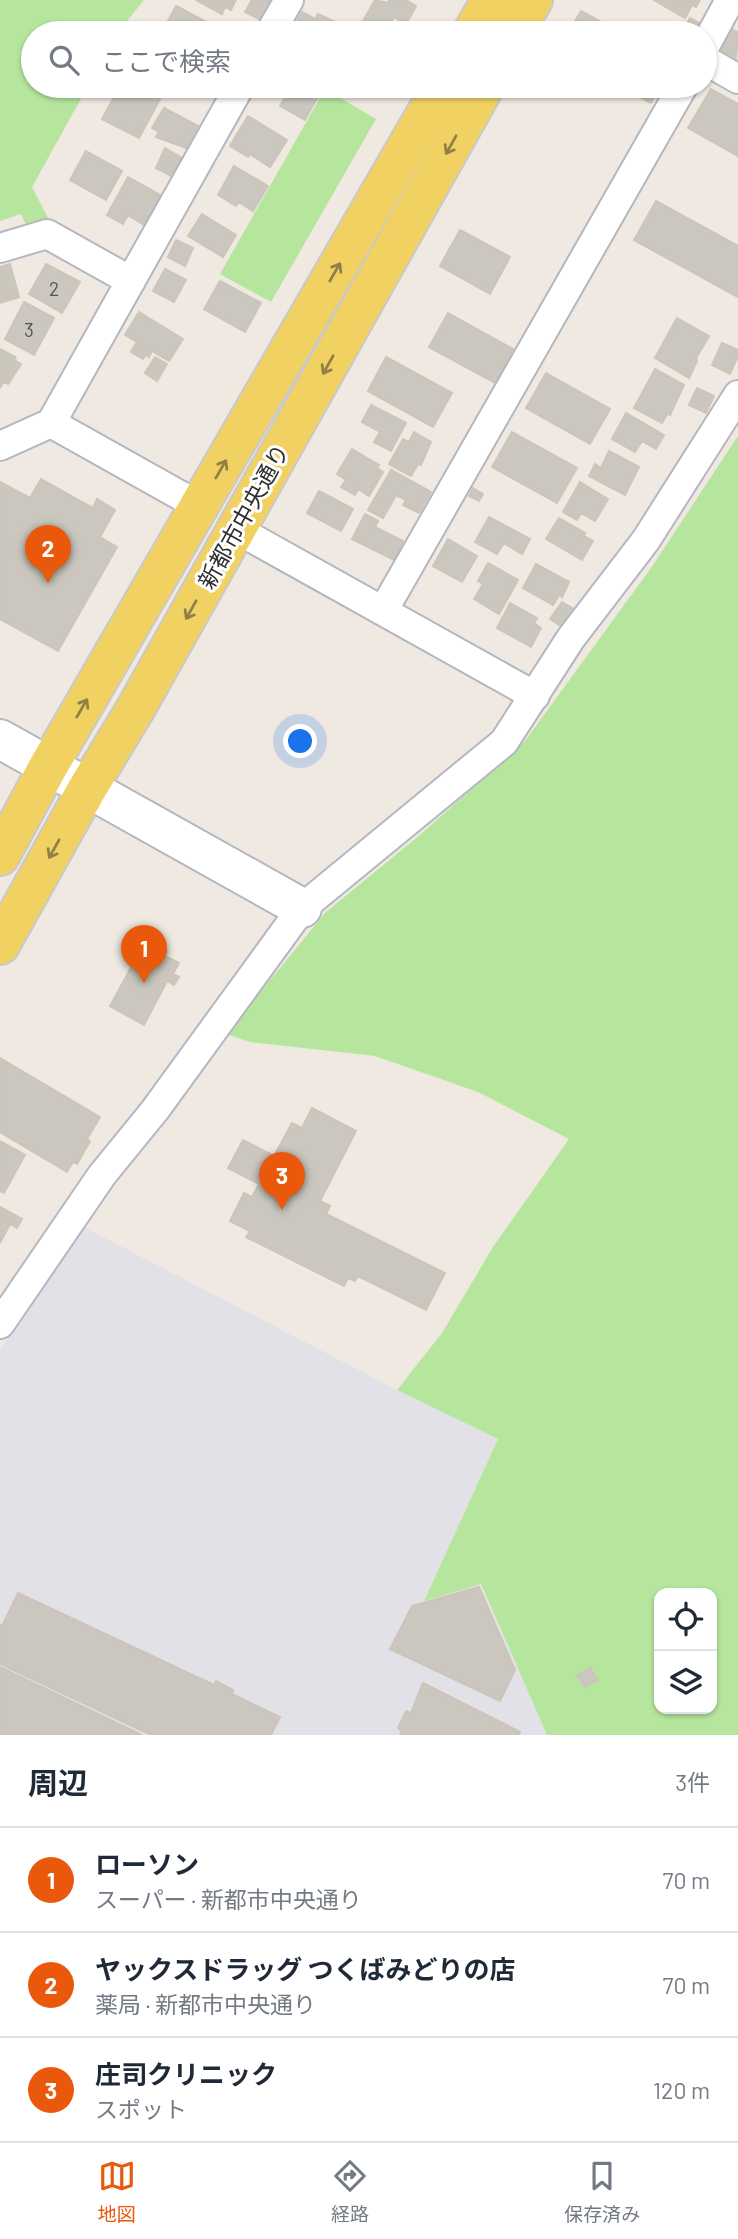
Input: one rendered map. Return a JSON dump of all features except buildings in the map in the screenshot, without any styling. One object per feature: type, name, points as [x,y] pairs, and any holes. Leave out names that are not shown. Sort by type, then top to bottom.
[{"type":"main road","points":[[479,21],[491,0]]},
{"type":"main road","points":[[521,21],[533,0]]},
{"type":"main road","name":"新都市中央通り","points":[[0,856],[48,767],[435,98]]},
{"type":"main road","name":"新都市中央通り","points":[[0,945],[478,98]]},
{"type":"street","points":[[277,21],[289,0]]},
{"type":"street","points":[[717,24],[730,0]]},
{"type":"street","points":[[717,67],[738,79]]},
{"type":"street","points":[[0,446],[51,423],[233,98]]},
{"type":"street","points":[[383,611],[675,98]]},
{"type":"street","points":[[0,248],[47,234],[131,281]]},
{"type":"street","points":[[0,1324],[102,1175],[155,1110],[302,908],[504,742],[571,638],[646,540],[738,395]]},
{"type":"street","points":[[51,423],[199,506]]},
{"type":"street","points":[[236,529],[535,696]]},
{"type":"street","points":[[0,739],[302,908]]},
{"type":"shaded area","points":[[82,1226],[397,1390],[498,1439],[424,1600],[480,1584],[547,1735],[0,1735],[0,1351],[21,1315]]},
{"type":"green space","points":[[0,0],[144,0],[127,21],[21,21],[21,98],[81,98],[32,187],[49,220],[26,225],[21,214],[0,221]]},
{"type":"green space","points":[[320,98],[340,98],[376,119],[271,302],[220,274]]},
{"type":"green space","points":[[738,436],[738,1735],[547,1735],[481,1584],[424,1601],[498,1439],[397,1390],[442,1333],[493,1247],[569,1139],[478,1092],[375,1056],[250,1042],[226,1034],[326,912],[420,835],[525,741],[651,568]]},
{"type":"place","name":"ヤックスドラッグ つくばみどりの店","points":[[48,583]]},
{"type":"place","name":"ローソン","points":[[144,983]]},
{"type":"place","name":"庄司クリニック","points":[[282,1210]]}]
